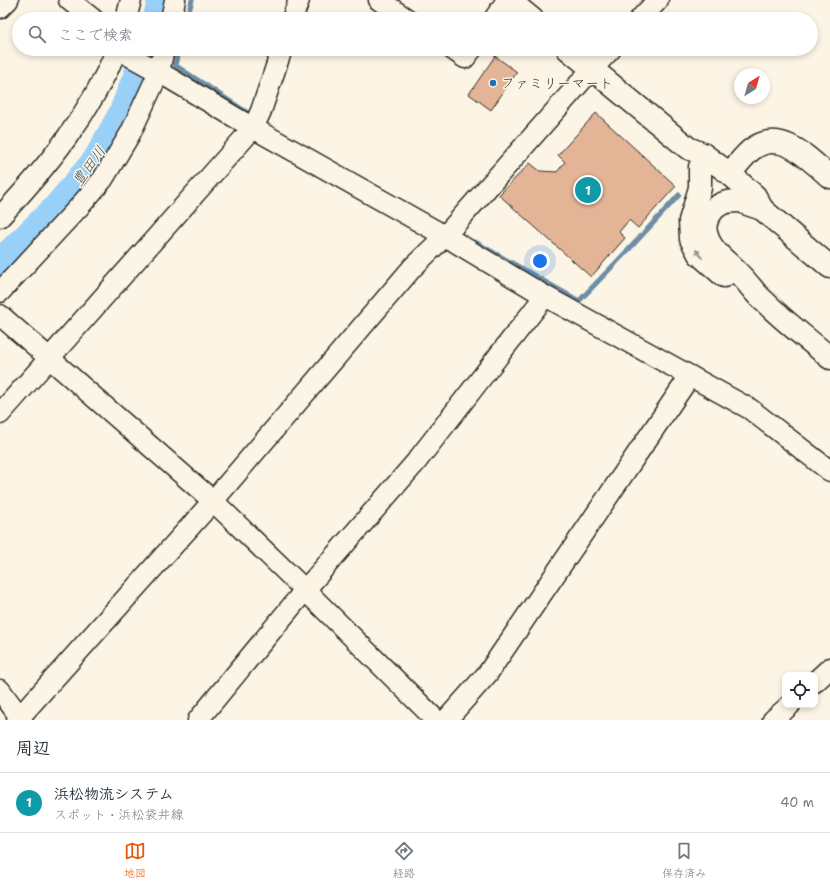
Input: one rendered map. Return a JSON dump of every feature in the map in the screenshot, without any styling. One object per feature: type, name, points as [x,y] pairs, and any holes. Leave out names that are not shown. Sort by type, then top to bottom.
[{"type":"main road","points":[[508,0],[523,12]]},
{"type":"main road","points":[[576,56],[688,148],[703,154],[730,174],[755,196],[753,205]]},
{"type":"main road","points":[[730,174],[750,151],[767,142],[775,141],[792,147],[830,177]]},
{"type":"main road","points":[[688,148],[695,163],[753,205],[830,267]]},
{"type":"main road","points":[[700,166],[700,188],[690,221],[690,231],[694,247],[704,260],[737,286],[764,302]]},
{"type":"main road","points":[[753,205],[729,201],[714,208],[708,217],[706,226],[707,235],[712,246],[764,302],[830,358]]},
{"type":"street","points":[[0,8],[8,0]]},
{"type":"street","points":[[69,0],[84,12]]},
{"type":"street","points":[[128,12],[131,0]]},
{"type":"street","points":[[172,12],[175,0]]},
{"type":"street","points":[[295,12],[299,0]]},
{"type":"street","points":[[379,0],[397,12]]},
{"type":"street","points":[[499,12],[508,0]]},
{"type":"street","points":[[647,12],[658,0]]},
{"type":"street","points":[[0,217],[61,147],[84,115],[117,56]]},
{"type":"street","points":[[130,56],[256,122],[546,296],[750,409],[828,465]]},
{"type":"street","points":[[0,292],[103,179],[130,134],[160,72],[163,56]]},
{"type":"street","points":[[0,414],[256,122],[280,56]]},
{"type":"street","points":[[0,690],[20,719],[213,501],[414,267],[445,236],[604,56]]},
{"type":"street","points":[[198,720],[305,590],[416,462],[546,296]]},
{"type":"street","points":[[0,315],[213,501],[436,720]]},
{"type":"street","points":[[448,720],[488,673],[690,376]]},
{"type":"street","points":[[818,679],[830,668]]},
{"type":"street","points":[[773,720],[787,708]]},
{"type":"building","name":"ファミリーマート","points":[[495,56],[517,72],[491,110],[469,94]]},
{"type":"building","points":[[596,113],[676,186],[638,228],[629,220],[619,232],[625,238],[591,277],[499,195],[530,163],[540,171],[557,172],[565,162],[558,155]]},
{"type":"waterway","name":"豊田川","points":[[159,12],[162,0]]},
{"type":"waterway","points":[[189,12],[192,0]]},
{"type":"waterway","name":"豊田川","points":[[0,263],[55,210],[97,160],[123,113],[145,56]]},
{"type":"waterway","points":[[177,56],[175,65],[254,117]]},
{"type":"waterway","points":[[475,242],[579,301],[679,195]]},
{"type":"place","name":"ファミリーマート","points":[[493,83]]},
{"type":"place","name":"浜松物流システム","points":[[588,190]]}]
